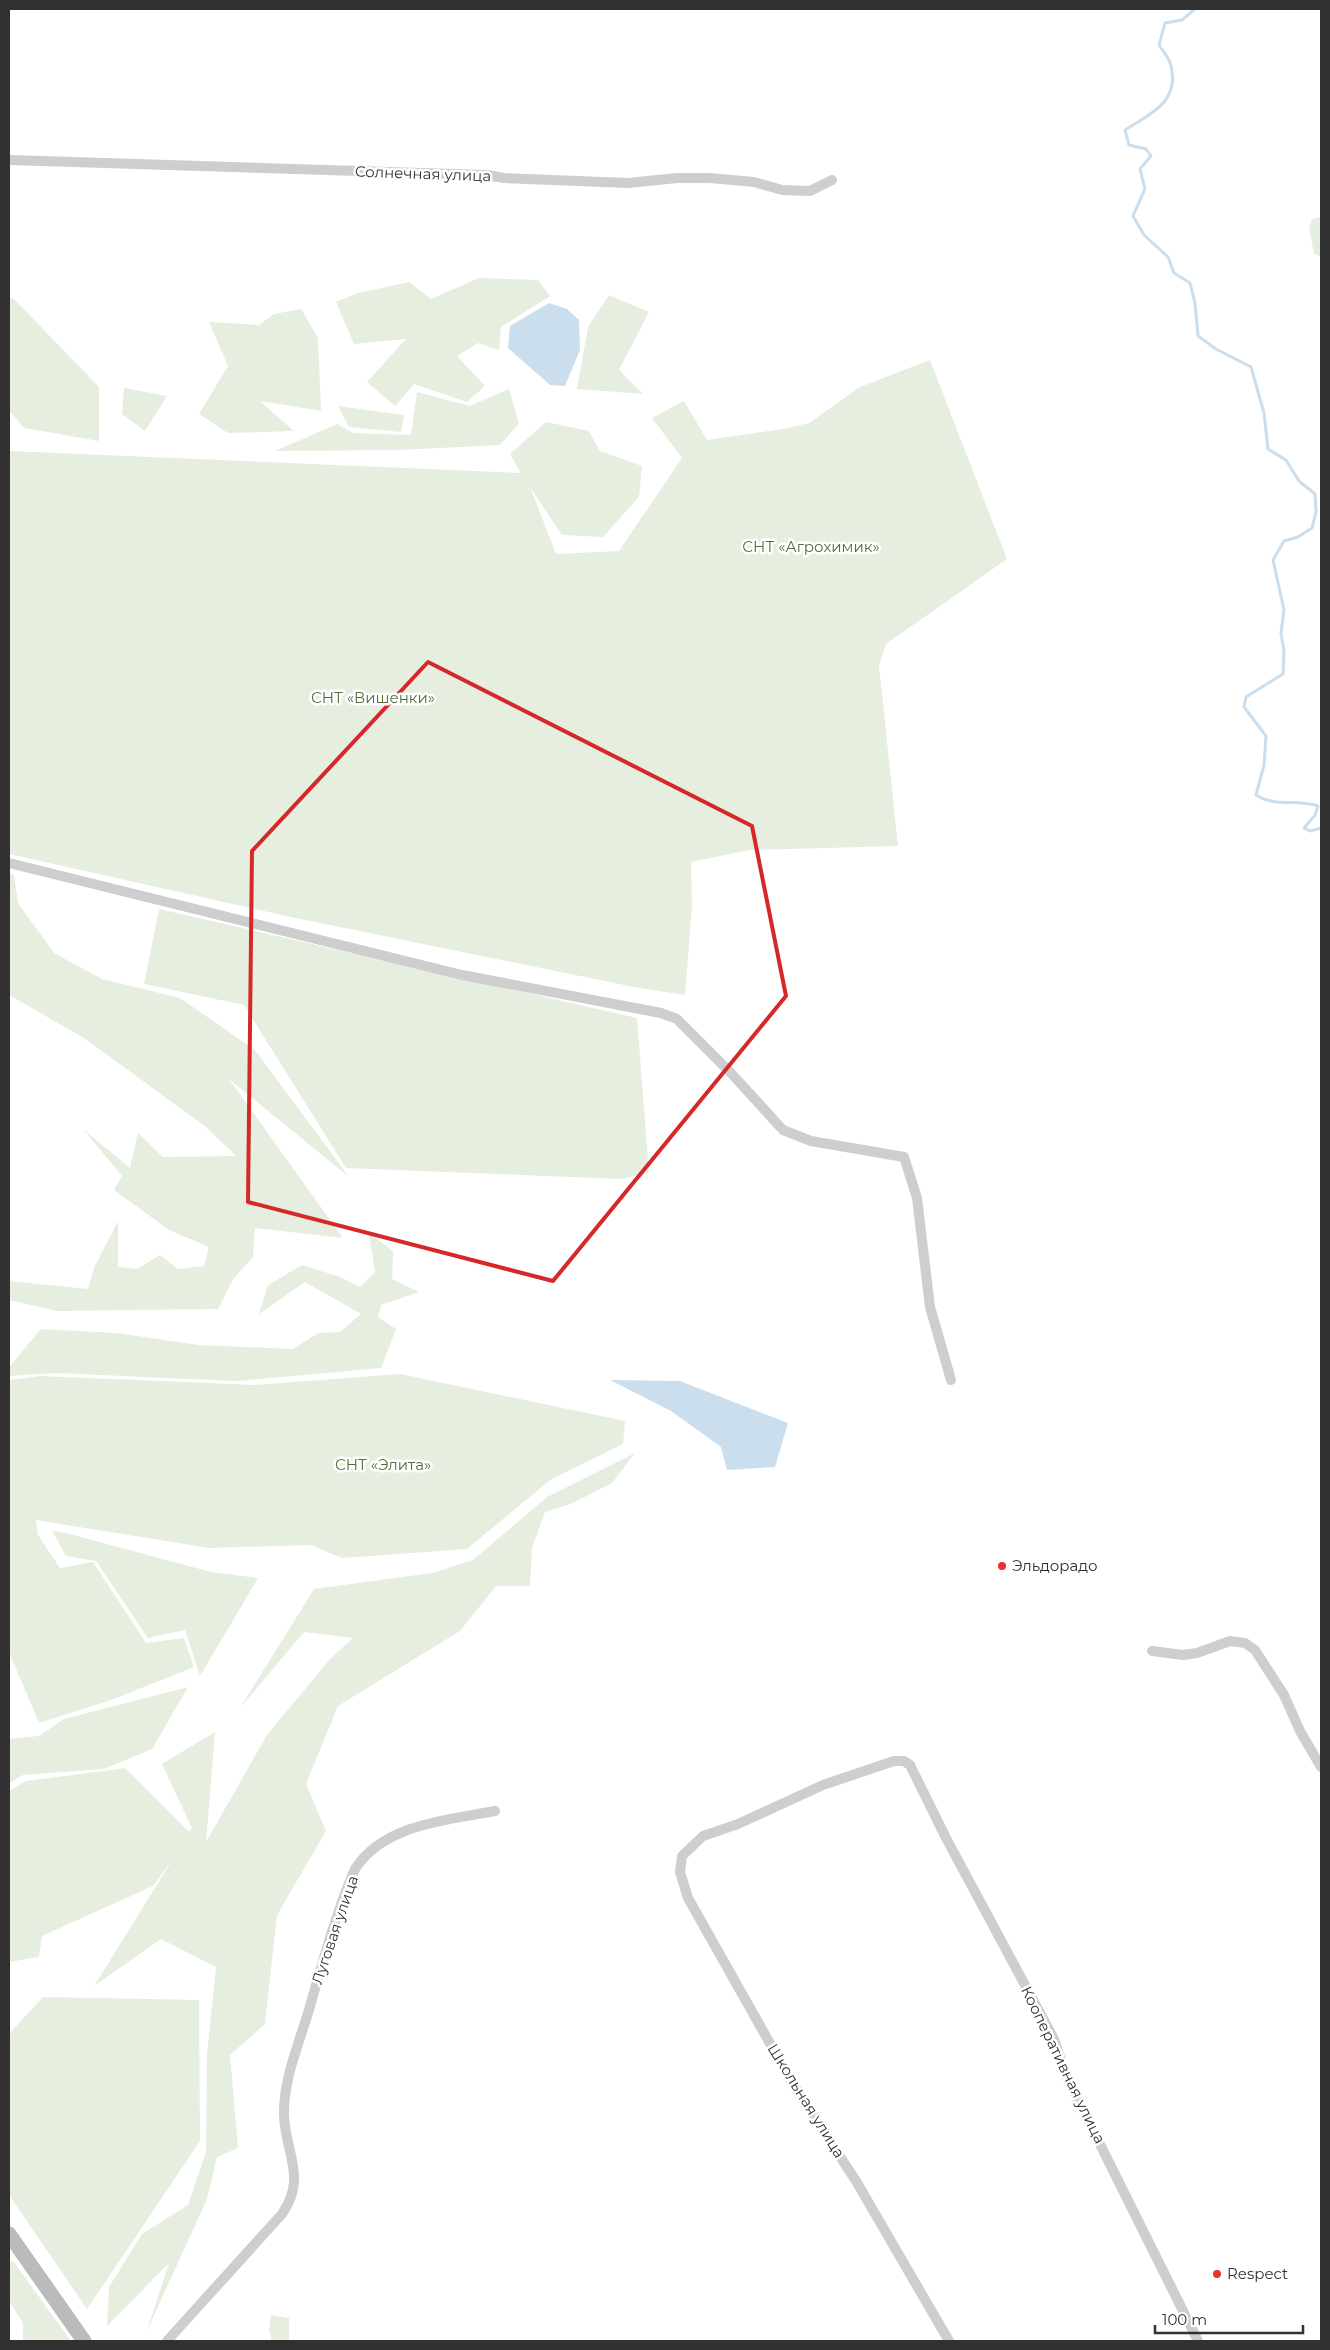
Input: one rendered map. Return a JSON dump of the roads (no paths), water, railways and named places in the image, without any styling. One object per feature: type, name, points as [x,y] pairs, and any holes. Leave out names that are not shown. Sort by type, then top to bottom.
[{"type":"main road","points":[[9,2234],[84,2341]]},
{"type":"street","name":"Солнечная улица","points":[[9,160],[487,175],[504,178],[576,182],[628,183],[677,178],[710,178],[754,182],[782,190],[810,191],[832,180]]},
{"type":"street","points":[[9,863],[453,973],[540,991],[641,1007],[677,1020],[730,1072],[783,1130],[811,1141],[904,1157],[917,1198],[930,1307],[951,1380]]},
{"type":"street","points":[[1152,1651],[1183,1655],[1197,1653],[1230,1641],[1245,1643],[1255,1650],[1284,1695],[1300,1731],[1321,1767]]},
{"type":"street","name":"Кооперативная улица","points":[[682,1856],[703,1836],[738,1824],[823,1785],[894,1761],[904,1761],[910,1765],[946,1838],[1054,2039],[1066,2076],[1198,2341]]},
{"type":"street","name":"Луговая улица","points":[[168,2341],[282,2214],[293,2195],[295,2175],[286,2133],[285,2098],[287,2082],[348,1888],[361,1860],[376,1846],[412,1829],[495,1811]]},
{"type":"street","name":"Школьная улица","points":[[682,1856],[680,1872],[688,1898],[794,2086],[856,2181],[949,2341]]},
{"type":"water","points":[[549,303],[567,309],[579,320],[580,350],[565,386],[550,385],[508,348],[510,326]]},
{"type":"water","points":[[610,1380],[680,1381],[788,1423],[775,1467],[727,1470],[721,1447],[671,1411]]},
{"type":"waterway","points":[[1195,9],[1182,20],[1165,23],[1159,45],[1168,58],[1173,78],[1167,98],[1161,106],[1125,130],[1129,145],[1146,149],[1151,156],[1140,169],[1145,189],[1133,216],[1144,235],[1168,257],[1174,273],[1190,283],[1195,303],[1198,336],[1216,349],[1251,367],[1264,413],[1268,449],[1286,460],[1299,481],[1315,494],[1316,512],[1312,528],[1298,537],[1284,541],[1273,560],[1284,610],[1281,633],[1284,651],[1283,674],[1246,697],[1244,707],[1266,736],[1264,765],[1256,795],[1271,801],[1318,806],[1315,815],[1304,828],[1310,831],[1321,828]]},
{"type":"place","name":"Эльдорадо","points":[[1002,1566]]},
{"type":"place","name":"Respect","points":[[1217,2274]]},
{"type":"park label","name":"СНТ «Агрохимик»","points":[[811,547]]},
{"type":"park label","name":"СНТ «Вишенки»","points":[[373,698]]},
{"type":"park label","name":"СНТ «Элита»","points":[[383,1465]]}]
